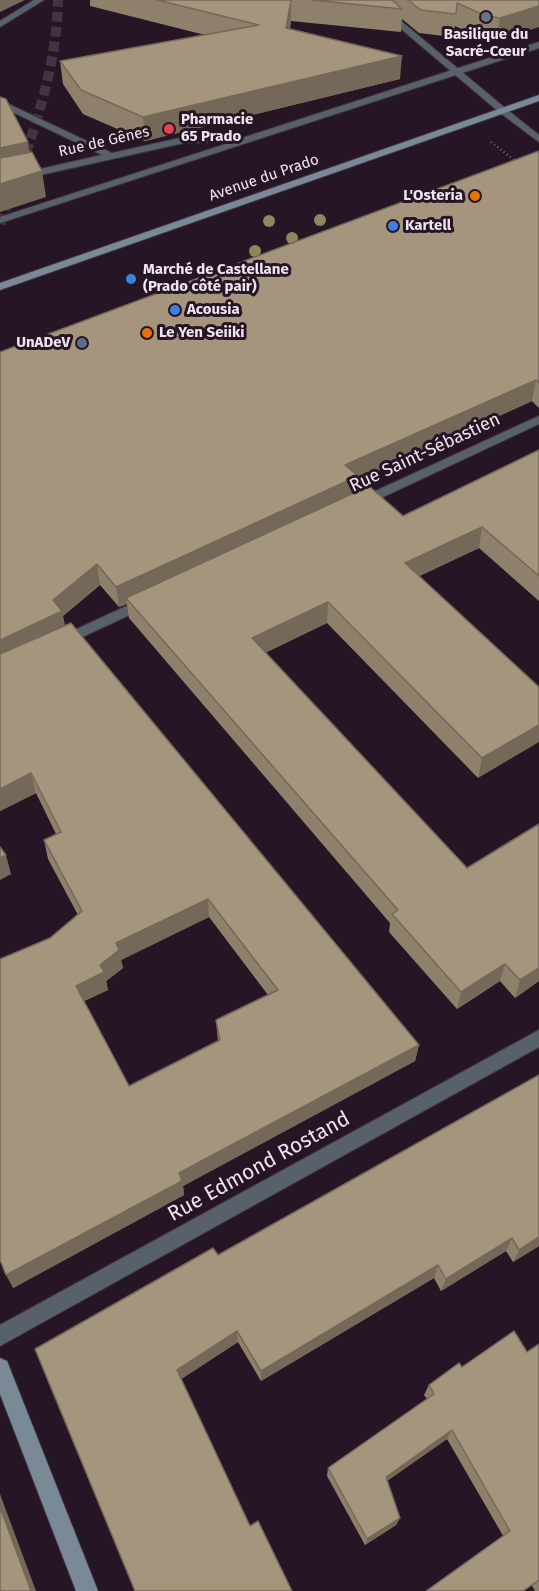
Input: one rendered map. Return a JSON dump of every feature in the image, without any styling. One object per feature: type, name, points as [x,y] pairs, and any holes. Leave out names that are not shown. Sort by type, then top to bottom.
[{"type":"main road","name":"Avenue du Prado","points":[[0,287],[539,98]]},
{"type":"main road","points":[[0,1368],[87,1591]]},
{"type":"street","points":[[0,25],[40,0]]},
{"type":"street","points":[[371,0],[455,72],[539,139]]},
{"type":"street","points":[[0,220],[539,45]]},
{"type":"street","points":[[0,103],[111,156]]},
{"type":"street","name":"Rue de Gênes","points":[[0,181],[184,140],[251,138]]},
{"type":"street","name":"Rue Saint-Sébastien","points":[[355,506],[539,420]]},
{"type":"street","points":[[53,646],[160,596]]},
{"type":"street","name":"Rue Edmond Rostand","points":[[0,1336],[539,1038]]},
{"type":"path","points":[[489,140],[522,166]]},
{"type":"building","points":[[157,0],[291,0],[286,28],[402,56],[143,117],[81,90],[60,61],[259,25]]},
{"type":"building","points":[[311,0],[392,0],[402,9]]},
{"type":"building","points":[[408,0],[539,0],[539,6],[500,18],[486,16],[457,3],[456,14],[421,10]]},
{"type":"building","points":[[0,97],[6,99],[28,142],[0,148]]},
{"type":"building","points":[[539,151],[539,383],[536,380],[345,465],[358,476],[116,587],[97,564],[53,600],[62,611],[0,640],[0,352]]},
{"type":"building","points":[[32,152],[42,171],[0,184],[0,158]]},
{"type":"building","points":[[539,450],[539,576],[482,527],[405,563],[539,687],[539,725],[482,758],[328,602],[252,638],[467,868],[539,824],[539,968],[520,980],[505,964],[461,992],[392,914],[398,910],[126,598],[369,486],[403,516]]},
{"type":"building","points":[[71,623],[419,1045],[179,1173],[182,1181],[6,1275],[0,1260],[0,959],[50,938],[82,911],[44,840],[61,832],[31,773],[0,789],[0,654]],"holes":[[[208,899],[278,990],[216,1020],[220,1040],[129,1086],[76,986],[104,972],[100,965],[119,950],[116,943]]]},
{"type":"building","points":[[0,847],[6,855],[0,858]]},
{"type":"building","points":[[539,1075],[539,1237],[519,1250],[512,1238],[446,1279],[438,1265],[261,1371],[237,1331],[177,1370],[250,1526],[258,1521],[292,1591],[135,1591],[35,1349],[213,1248],[218,1255]]},
{"type":"building","points":[[514,1331],[527,1352],[539,1344],[539,1580],[523,1591],[426,1591],[510,1531],[452,1430],[386,1477],[400,1518],[367,1539],[328,1468],[434,1394],[429,1385],[459,1363],[462,1367]]},
{"type":"building","points":[[0,1507],[31,1591],[0,1591]]},
{"type":"tunnel","points":[[21,167],[35,126],[51,64],[58,0]]},
{"type":"tunnel","points":[[0,224],[12,191]]},
{"type":"place","name":"Basilique du Sacré-Cœur","points":[[486,17]]},
{"type":"place","name":"Pharmacie 65 Prado","points":[[169,129]]},
{"type":"place","name":"L'Osteria","points":[[475,196]]},
{"type":"place","name":"Kartell","points":[[393,226]]},
{"type":"place","name":"Marché de Castellane (Prado côté pair)","points":[[131,279]]},
{"type":"place","name":"Acousia","points":[[175,310]]},
{"type":"place","name":"Le Yen Seiiki","points":[[147,333]]},
{"type":"place","name":"UnADeV","points":[[82,343]]}]
